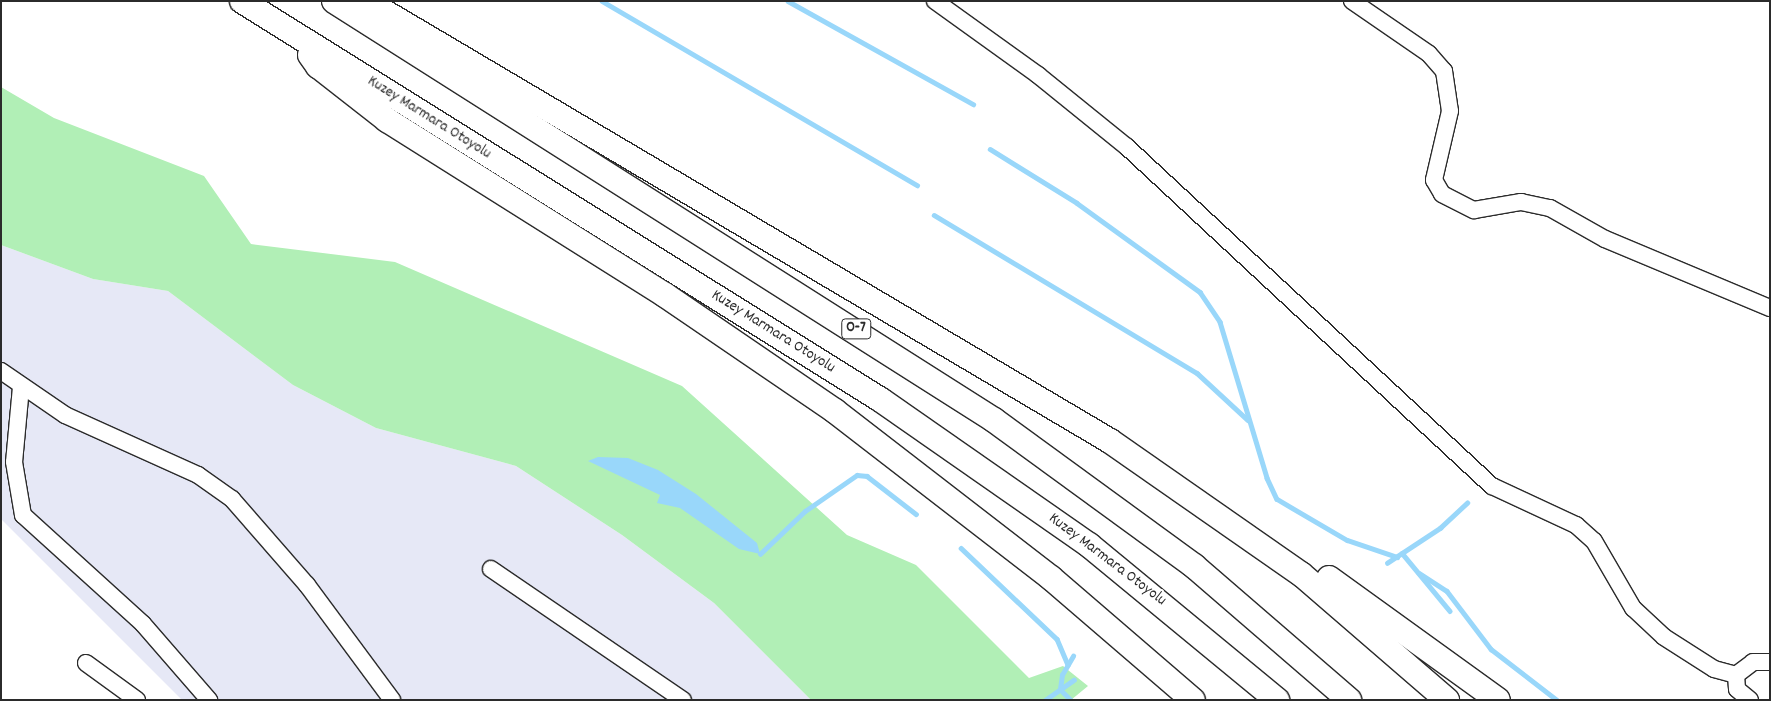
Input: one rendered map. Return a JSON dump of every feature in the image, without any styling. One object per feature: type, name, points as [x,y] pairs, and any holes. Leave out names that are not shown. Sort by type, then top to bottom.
[{"type":"highway","name":"Kuzey Marmara Otoyolu","points":[[242,1],[881,400],[1089,545],[1277,700]]},
{"type":"highway","name":"O-7","points":[[334,1],[875,341],[1017,436],[1194,566],[1349,700]]},
{"type":"highway","points":[[366,1],[707,207],[1060,410],[1252,536],[1447,700]]},
{"type":"highway","points":[[298,36],[318,66],[387,120],[770,365],[958,504],[1107,625],[1193,700]]},
{"type":"highway","points":[[1060,410],[1132,442],[1182,475],[1498,700]]},
{"type":"highway","points":[[1107,625],[1174,700]]},
{"type":"street","points":[[935,1],[1038,75],[1127,147],[1492,486],[1576,525],[1594,541],[1633,608],[1664,637],[1714,669],[1736,675]]},
{"type":"street","points":[[1352,1],[1430,54],[1444,71],[1450,112],[1434,180],[1442,194],[1474,210],[1521,202],[1550,208],[1606,239],[1770,308]]},
{"type":"street","points":[[1,371],[21,387],[65,415],[198,475],[232,499],[307,585],[392,700]]},
{"type":"street","points":[[21,387],[14,462],[22,516],[143,624],[209,700]]},
{"type":"street","points":[[491,569],[683,700]]},
{"type":"street","points":[[1736,675],[1753,662],[1770,662]]},
{"type":"street","points":[[86,663],[137,700]]},
{"type":"street","points":[[1736,675],[1738,689],[1750,700]]},
{"type":"shaded area","points":[[1,245],[93,279],[168,291],[293,385],[376,428],[516,466],[622,535],[714,603],[811,700],[182,700],[1,519]]},
{"type":"green space","points":[[1,87],[54,118],[204,176],[251,244],[395,262],[682,386],[847,535],[916,565],[1029,678],[1063,666],[1088,686],[1071,700],[811,700],[714,603],[622,535],[516,466],[376,428],[293,385],[168,291],[93,279],[1,245]]},
{"type":"water","points":[[598,457],[628,458],[658,470],[696,494],[757,543],[760,554],[739,549],[680,508],[657,503],[660,495],[588,461]]},
{"type":"waterway","points":[[602,1],[917,185]]},
{"type":"waterway","points":[[788,1],[973,104]]},
{"type":"waterway","points":[[990,149],[1077,203],[1200,292],[1220,322],[1267,478],[1277,499],[1347,540],[1397,557]]},
{"type":"waterway","points":[[934,215],[1197,373],[1248,420]]},
{"type":"waterway","points":[[760,554],[805,511],[857,475],[867,476],[916,514]]},
{"type":"waterway","points":[[1387,563],[1440,528],[1467,503]]},
{"type":"waterway","points":[[961,548],[1057,639],[1068,665]]},
{"type":"waterway","points":[[1402,553],[1450,611]]},
{"type":"waterway","points":[[1419,573],[1447,591],[1491,649],[1557,700]]},
{"type":"waterway","points":[[1060,689],[1062,675],[1073,656]]},
{"type":"waterway","points":[[1045,700],[1074,680]]},
{"type":"waterway","points":[[1061,690],[1071,700]]}]
